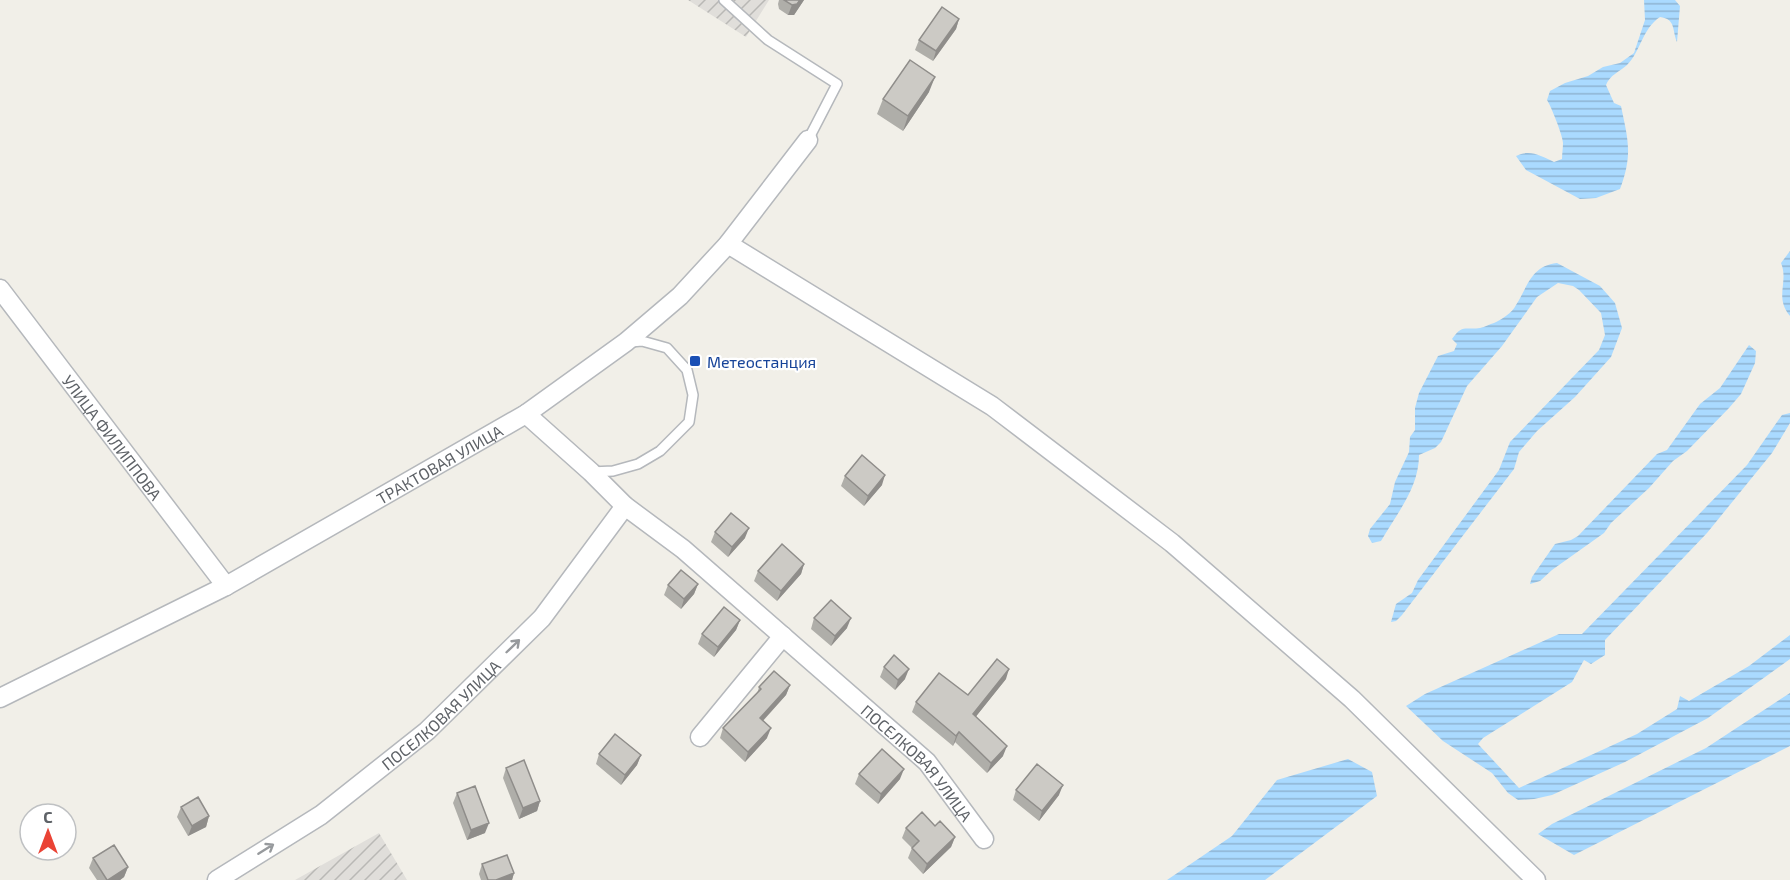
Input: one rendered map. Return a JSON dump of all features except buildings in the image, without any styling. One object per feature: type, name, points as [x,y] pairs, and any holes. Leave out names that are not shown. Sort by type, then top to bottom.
[{"type":"street","name":"ТРАКТОВАЯ УЛИЦА","points":[[0,698],[226,586],[526,414],[626,342],[680,296],[728,244],[808,140]]},
{"type":"street","points":[[728,244],[992,406],[1172,543],[1352,699],[1536,880]]},
{"type":"street","name":"УЛИЦА ФИЛИППОВА","points":[[0,289],[226,586]]},
{"type":"street","name":"ПОСЕЛКОВАЯ УЛИЦА","points":[[526,414],[625,506],[683,549],[927,762],[984,839]]},
{"type":"street","name":"ПОСЕЛКОВАЯ УЛИЦА","points":[[217,880],[321,815],[427,731],[542,618],[625,506]]},
{"type":"street","points":[[700,737],[783,636]]},
{"type":"lane","points":[[727,1],[768,40],[837,84],[808,140]]},
{"type":"lane","points":[[591,472],[613,471],[638,464],[660,451],[689,422],[693,395],[687,370],[667,348],[642,341],[626,342]]},
{"type":"shaded area","points":[[688,0],[769,0],[746,37]]},
{"type":"shaded area","points":[[379,833],[407,880],[295,880]]},
{"type":"water","points":[[1644,0],[1675,0],[1680,6],[1677,42],[1669,20],[1660,17],[1649,28],[1632,59],[1612,76],[1606,85],[1614,103],[1621,106],[1628,147],[1627,166],[1620,189],[1596,198],[1580,199],[1526,170],[1516,156],[1531,153],[1554,162],[1562,159],[1562,139],[1547,100],[1550,91],[1565,83],[1588,76],[1603,67],[1620,63],[1634,53],[1645,20]]},
{"type":"water","points":[[1790,251],[1790,316],[1783,302],[1784,277],[1781,263]]},
{"type":"water","points":[[1557,263],[1600,286],[1615,303],[1622,328],[1611,357],[1575,397],[1537,431],[1519,452],[1514,469],[1402,615],[1396,621],[1391,622],[1396,604],[1412,593],[1418,580],[1499,470],[1510,442],[1599,350],[1605,335],[1601,313],[1579,290],[1573,286],[1558,283],[1537,297],[1502,346],[1467,386],[1441,442],[1435,448],[1419,455],[1415,478],[1406,500],[1381,541],[1372,543],[1368,536],[1370,529],[1390,504],[1395,482],[1409,452],[1410,437],[1415,430],[1415,408],[1419,393],[1438,356],[1454,351],[1457,344],[1452,339],[1461,329],[1482,328],[1506,316],[1514,308],[1531,278],[1541,268]]},
{"type":"water","points":[[1749,345],[1756,351],[1755,363],[1741,394],[1729,408],[1611,523],[1604,533],[1540,581],[1530,584],[1532,577],[1555,544],[1578,536],[1657,454],[1667,450],[1700,404],[1720,388]]},
{"type":"water","points":[[1790,413],[1790,423],[1772,453],[1707,533],[1605,640],[1605,655],[1591,664],[1584,660],[1572,682],[1483,738],[1478,744],[1519,788],[1637,734],[1677,709],[1680,696],[1689,701],[1749,666],[1790,635],[1790,659],[1708,718],[1625,762],[1552,795],[1534,799],[1518,800],[1508,793],[1492,773],[1443,741],[1406,706],[1425,694],[1559,634],[1582,634],[1747,465],[1782,415]]},
{"type":"water","points":[[1790,693],[1790,746],[1574,855],[1538,834],[1552,824],[1706,748]]},
{"type":"water","points":[[1348,759],[1372,772],[1377,796],[1265,880],[1167,880],[1232,836],[1277,780]]},
{"type":"place","name":"Метеостанция","points":[[695,361]]}]
